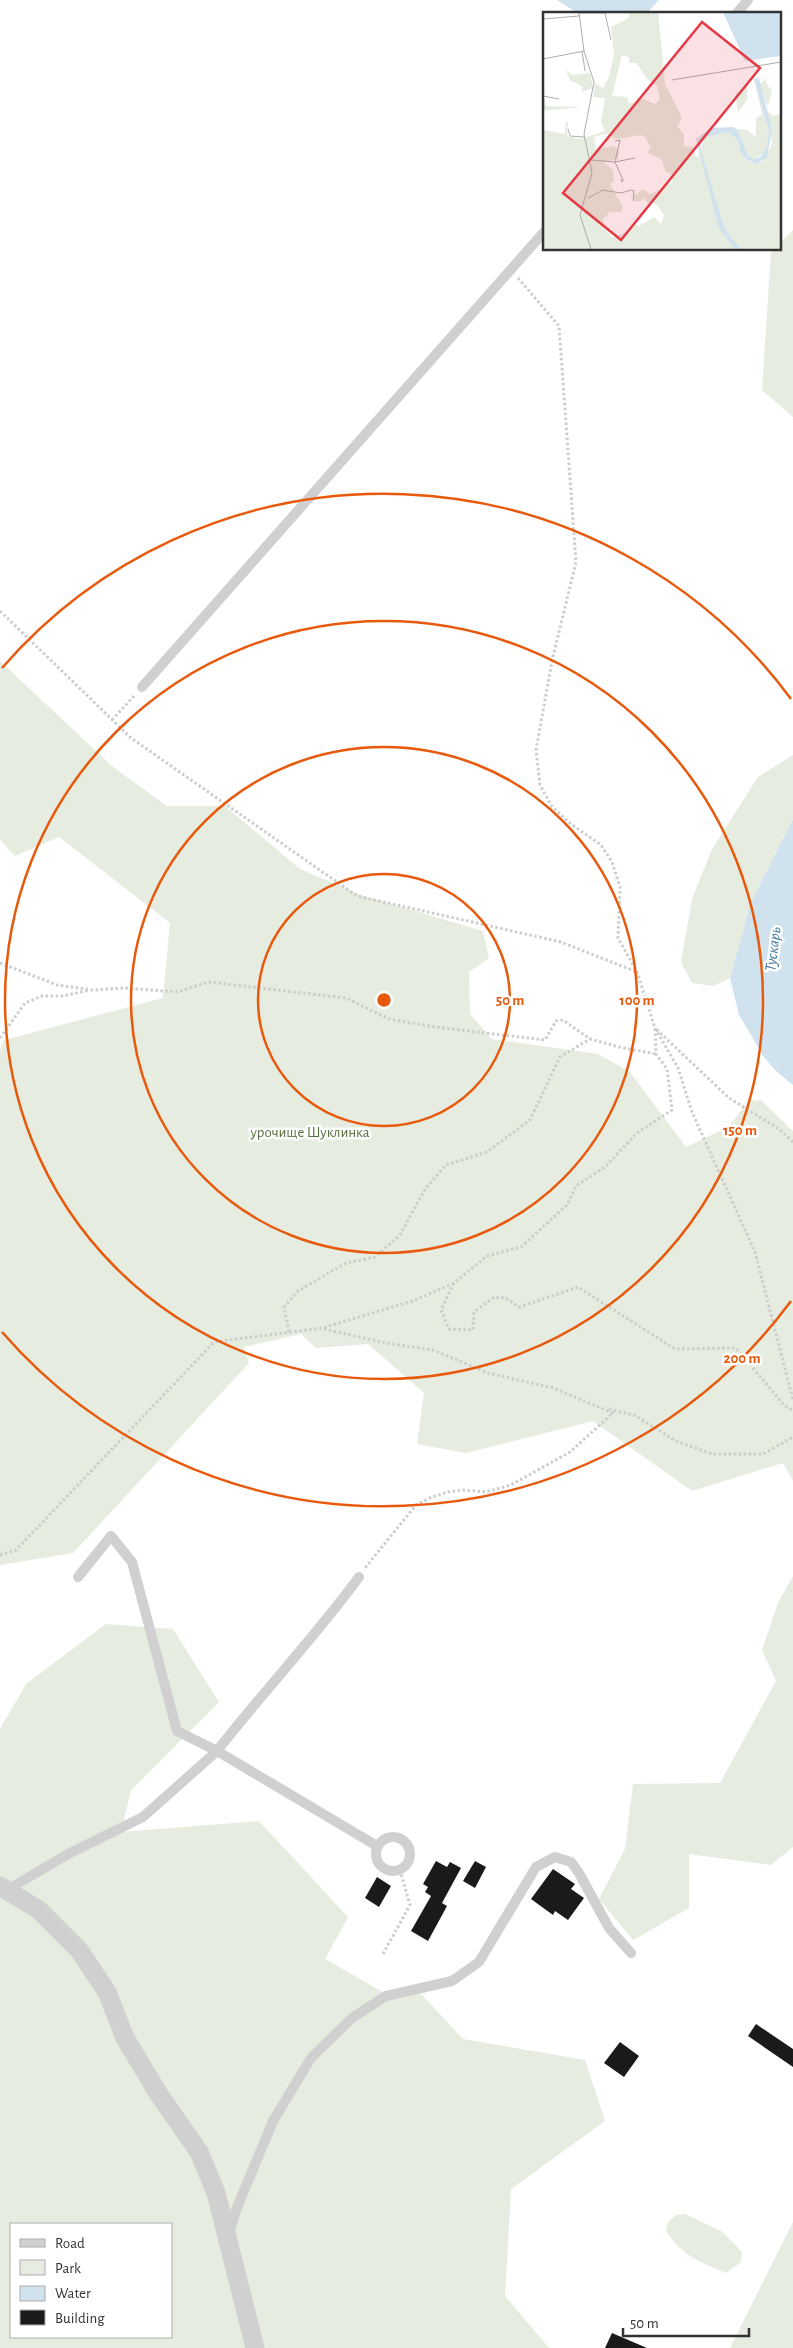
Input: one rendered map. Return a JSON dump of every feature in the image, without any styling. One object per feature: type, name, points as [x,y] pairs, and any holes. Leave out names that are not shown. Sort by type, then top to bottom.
[{"type":"street","points":[[3,1888],[39,1910],[80,1950],[107,1992],[125,2038],[158,2094],[199,2152],[216,2193],[255,2348]]},
{"type":"lane","points":[[738,12],[748,0]]},
{"type":"lane","points":[[142,687],[543,233]]},
{"type":"lane","points":[[78,1577],[111,1536],[132,1562],[177,1731],[217,1751],[377,1846]]},
{"type":"lane","points":[[3,1888],[143,1817],[217,1751],[258,1699],[332,1614],[359,1577]]},
{"type":"lane","points":[[392,1837],[402,1840],[407,1844],[409,1858],[407,1864],[400,1870],[390,1872],[382,1868],[375,1856],[377,1846],[386,1838],[392,1837]]},
{"type":"lane","points":[[228,2239],[236,2210],[273,2121],[311,2058],[352,2018],[386,1996],[452,1981],[479,1962],[536,1867],[556,1857],[571,1862],[579,1872],[609,1928],[631,1953]]},
{"type":"path","points":[[511,270],[559,326],[576,562],[552,661],[536,750],[540,785],[552,807],[571,824],[601,845],[612,862],[620,887],[618,938],[637,972],[655,1028],[678,1068],[692,1112],[755,1252],[793,1400]]},
{"type":"path","points":[[0,610],[131,738],[357,896],[560,942],[637,972]]},
{"type":"path","points":[[112,720],[142,687]]},
{"type":"path","points":[[0,963],[57,985],[93,990]]},
{"type":"path","points":[[0,1038],[25,1003],[42,996],[63,996],[93,990],[124,988],[178,992],[208,982],[240,984],[346,998],[389,1019],[435,1027],[545,1040],[556,1021],[562,1020],[590,1039],[656,1054]]},
{"type":"path","points":[[0,1555],[16,1550],[214,1342],[322,1328],[413,1301],[454,1283],[487,1256],[521,1247],[567,1205],[576,1186],[606,1167],[638,1133],[672,1110],[666,1069],[656,1054],[655,1028]]},
{"type":"path","points":[[655,1028],[729,1098],[778,1128],[793,1142]]},
{"type":"path","points":[[289,1332],[284,1307],[298,1291],[346,1263],[375,1257],[400,1235],[425,1190],[446,1165],[487,1152],[530,1120],[560,1057],[590,1039]]},
{"type":"path","points":[[454,1283],[441,1310],[449,1329],[473,1330],[474,1312],[494,1297],[506,1298],[519,1307],[578,1287],[676,1349],[736,1348],[784,1405],[793,1411]]},
{"type":"path","points":[[322,1328],[386,1343],[433,1350],[488,1373],[553,1388],[614,1413],[570,1452],[511,1485],[486,1492],[463,1490],[448,1492],[416,1505],[359,1577]]},
{"type":"path","points":[[602,1407],[634,1415],[676,1440],[712,1454],[763,1454],[793,1437]]},
{"type":"path","points":[[383,1954],[410,1905],[400,1870]]},
{"type":"green space","points":[[793,230],[793,417],[762,390],[771,252],[773,250],[780,250],[780,243]]},
{"type":"green space","name":"урочище Шуклинка","points":[[0,661],[113,767],[167,806],[225,806],[300,869],[364,896],[483,931],[489,958],[469,972],[470,1014],[492,1039],[598,1054],[630,1072],[686,1147],[728,1127],[749,1101],[761,1100],[793,1131],[793,1481],[783,1463],[692,1491],[593,1421],[466,1453],[417,1444],[424,1393],[368,1344],[316,1348],[301,1334],[244,1347],[249,1363],[73,1553],[0,1565],[0,1050],[4,1040],[163,998],[170,923],[59,837],[15,856],[0,840]]},
{"type":"green space","points":[[793,755],[793,819],[751,902],[730,978],[713,986],[692,983],[681,962],[692,899],[712,849],[758,777]]},
{"type":"green space","points":[[793,1576],[793,1847],[771,1865],[689,1854],[689,1908],[633,1940],[599,1899],[625,1849],[633,1784],[720,1783],[776,1681],[762,1650],[778,1603]]},
{"type":"green space","points":[[106,1624],[173,1629],[219,1702],[131,1790],[121,1832],[259,1821],[348,1917],[325,1959],[395,1999],[420,1993],[463,2039],[585,2060],[605,2121],[511,2189],[505,2296],[549,2348],[0,2348],[0,1729],[26,1684]]},
{"type":"green space","points":[[685,2214],[721,2231],[742,2252],[741,2262],[726,2273],[685,2253],[666,2231],[668,2222],[676,2215]]},
{"type":"green space","points":[[793,2222],[793,2348],[730,2348]]},
{"type":"water","points":[[557,0],[659,0],[648,12],[576,12]]},
{"type":"water","name":"Тускарь","points":[[793,819],[793,1085],[775,1070],[764,1057],[739,1015],[730,978],[751,902]]},
{"type":"building","points":[[436,1861],[447,1867],[450,1862],[461,1868],[442,1903],[447,1906],[428,1941],[411,1931],[431,1896],[425,1892],[428,1887],[423,1884]]},
{"type":"building","points":[[475,1861],[486,1867],[475,1888],[463,1881]]},
{"type":"building","points":[[553,1869],[575,1884],[571,1889],[584,1898],[568,1920],[555,1911],[553,1915],[531,1899]]},
{"type":"building","points":[[377,1877],[391,1886],[379,1907],[365,1898]]},
{"type":"building","points":[[756,2024],[793,2049],[793,2067],[748,2036]]},
{"type":"building","points":[[620,2042],[639,2056],[624,2077],[604,2063]]},
{"type":"building","points":[[612,2333],[647,2348],[605,2348]]}]
